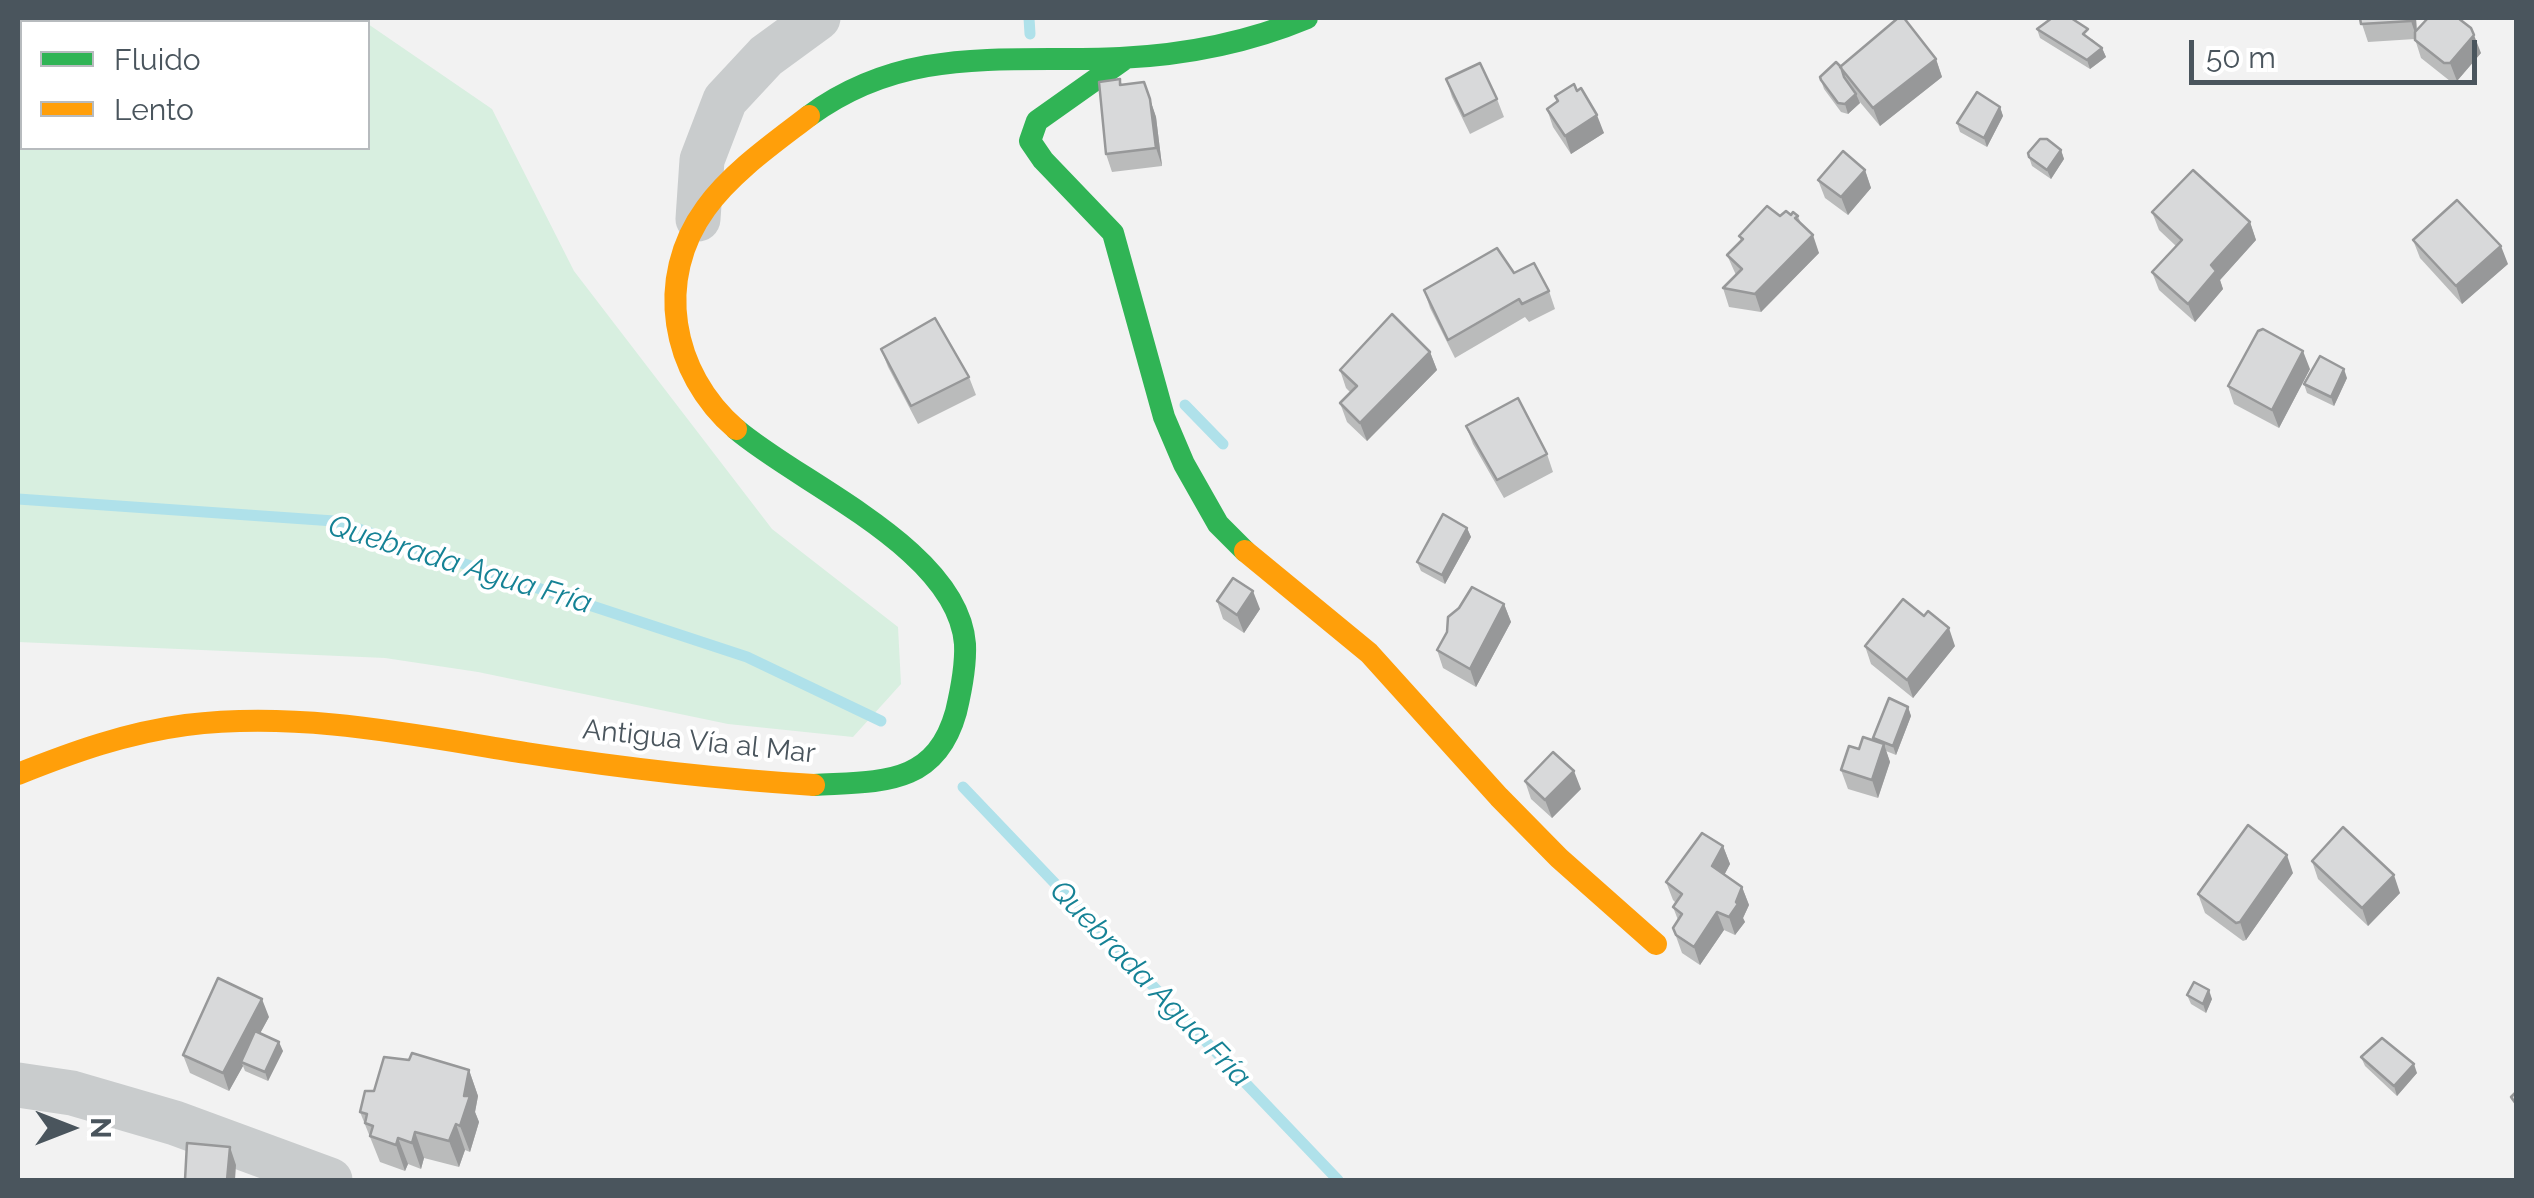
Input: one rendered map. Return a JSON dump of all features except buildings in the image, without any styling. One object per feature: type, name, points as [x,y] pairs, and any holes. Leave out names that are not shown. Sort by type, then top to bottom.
[{"type":"main road","name":"Antigua Vía al Mar","points":[[18,774],[143,731],[227,720],[303,720],[608,766],[778,784],[891,782],[930,763],[950,731],[966,672],[960,620],[945,588],[894,536],[764,451],[722,418],[702,390],[678,343],[673,312],[680,266],[698,219],[735,177],[813,112],[870,80],[936,63],[1126,58],[1256,38],[1307,18]]},
{"type":"main road","points":[[1126,58],[1037,121],[1030,141],[1043,160],[1113,233],[1164,417],[1184,464],[1218,524],[1252,558],[1369,653],[1511,810],[1656,944]]},
{"type":"street","points":[[698,219],[702,160],[725,100],[766,56],[818,18]]},
{"type":"street","points":[[18,1085],[72,1092],[174,1123],[330,1180]]},
{"type":"green space","points":[[18,18],[359,18],[362,20],[20,20],[20,150],[370,150],[370,25],[492,109],[574,271],[772,529],[898,627],[901,684],[853,737],[728,724],[478,672],[385,658],[18,642]]},
{"type":"waterway","points":[[1029,18],[1030,34]]},
{"type":"waterway","points":[[1185,405],[1223,444]]},
{"type":"waterway","name":"Quebrada Agua Fría","points":[[18,499],[334,521],[747,657],[881,721]]},
{"type":"waterway","name":"Quebrada Agua Fría","points":[[963,787],[1338,1180]]},
{"type":"traffic: fast","points":[[809,116],[846,93],[920,67],[958,62],[1168,54],[1239,41],[1307,18]]},
{"type":"traffic: fast","points":[[1126,58],[1037,121],[1030,141],[1043,160],[1113,233],[1164,417],[1184,464],[1218,524],[1245,551]]},
{"type":"traffic: fast","points":[[736,429],[872,521],[906,549],[935,578],[956,610],[965,644],[956,712],[947,737],[934,754],[902,775],[814,785]]},
{"type":"traffic: slow","points":[[736,429],[714,406],[684,353],[677,324],[680,265],[690,236],[716,195],[809,116]]},
{"type":"traffic: slow","points":[[1245,551],[1369,653],[1559,858],[1656,944]]},
{"type":"traffic: slow","points":[[18,774],[142,733],[229,721],[272,721],[357,727],[670,772],[814,785]]}]
